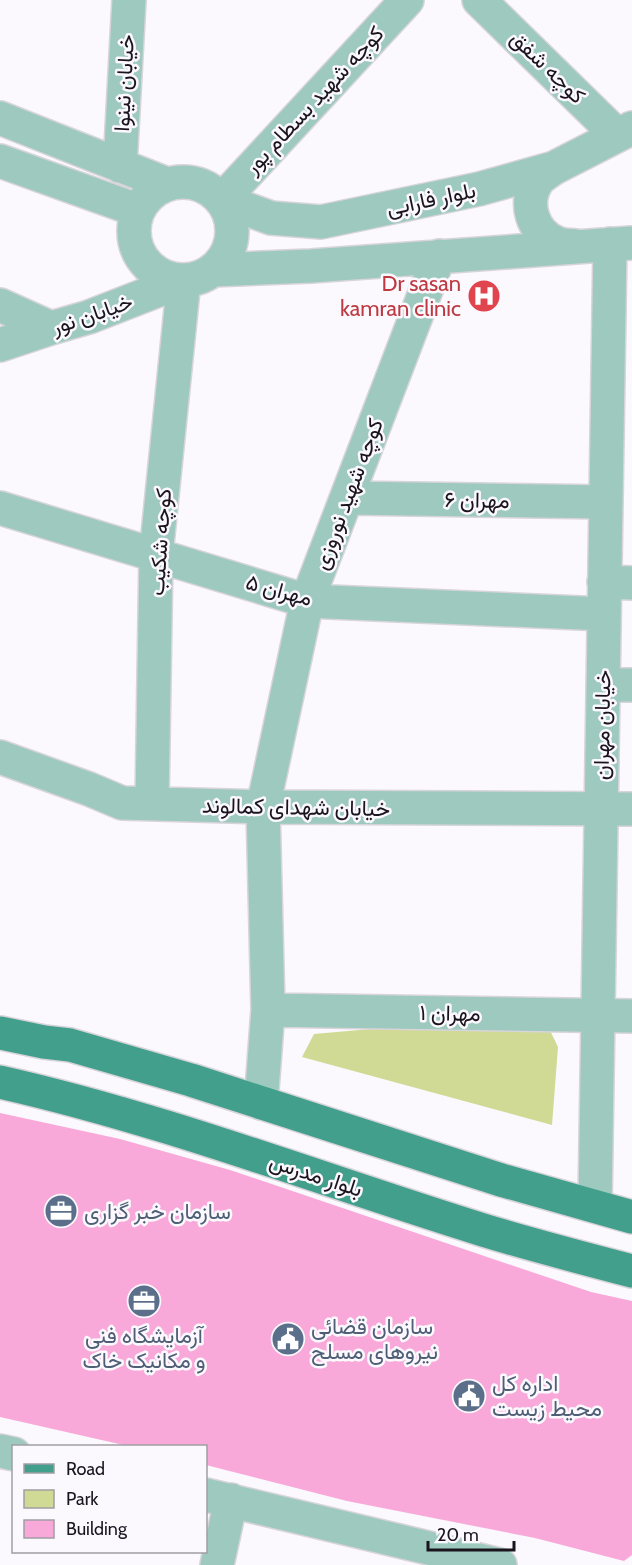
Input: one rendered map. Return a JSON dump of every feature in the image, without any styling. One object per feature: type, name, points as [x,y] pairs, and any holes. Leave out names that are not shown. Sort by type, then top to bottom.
[{"type":"main road","points":[[0,1033],[70,1045],[190,1080],[501,1180],[632,1217]]},
{"type":"main road","name":"بلوار مدرس","points":[[0,1082],[41,1091],[172,1128],[485,1230],[632,1271]]},
{"type":"street","name":"خیابان نینوا","points":[[120,166],[129,0]]},
{"type":"street","name":"کوچه شهید بسطام پور","points":[[222,200],[407,0]]},
{"type":"street","name":"کوچه شفق","points":[[479,0],[625,131]]},
{"type":"street","points":[[0,118],[167,184]]},
{"type":"street","name":"بلوار فارابی","points":[[222,200],[271,218],[321,222],[479,189],[554,168],[625,131]]},
{"type":"street","points":[[0,161],[138,210]]},
{"type":"street","points":[[554,168],[539,180],[531,197],[532,217],[541,233],[549,239],[558,244],[577,246]]},
{"type":"street","points":[[198,275],[224,258],[230,244],[232,229],[229,214],[222,200],[197,183],[182,181],[167,184],[154,190],[145,199],[138,210],[133,226],[135,243],[141,258],[153,270],[167,278],[621,244]]},
{"type":"street","name":"خیابان مهران","points":[[595,1206],[598,1015],[616,808],[618,685],[606,502],[620,379],[621,244]]},
{"type":"street","name":"کوچه شهید نوروزی","points":[[261,1103],[268,1010],[263,807],[307,601],[439,256]]},
{"type":"street","name":"خیابان نور","points":[[0,345],[89,317],[198,275]]},
{"type":"street","name":"کوچه شکیب","points":[[152,804],[156,554],[198,275]]},
{"type":"street","points":[[0,305],[51,328]]},
{"type":"street","name":"مهران ۶","points":[[347,498],[606,502]]},
{"type":"street","name":"مهران ۵","points":[[0,508],[307,601],[613,593]]},
{"type":"street","name":"خیابان شهدای کمالوند","points":[[0,757],[122,803],[263,807],[616,808]]},
{"type":"street","name":"مهران ۱","points":[[268,1010],[632,1016]]},
{"type":"street","points":[[218,1565],[218,1497],[500,1565]]},
{"type":"green space","points":[[542,1014],[558,1047],[552,1125],[302,1057],[314,1034]]},
{"type":"building","points":[[0,1113],[120,1139],[230,1170],[591,1292],[632,1301],[632,1555],[624,1561],[535,1538],[347,1501],[207,1465],[207,1445],[124,1445],[0,1417]]},
{"type":"place","name":"Dr sasan kamran clinic","points":[[484,296]]},
{"type":"place","name":"سازمان خبر گزاری","points":[[61,1211]]},
{"type":"place","name":"آزمایشگاه فنی و مکانیک خاک","points":[[144,1301]]},
{"type":"place","name":"سازمان قضائی نیروهای مسلح","points":[[288,1339]]},
{"type":"place","name":"اداره کل محیط زیست","points":[[469,1396]]}]
